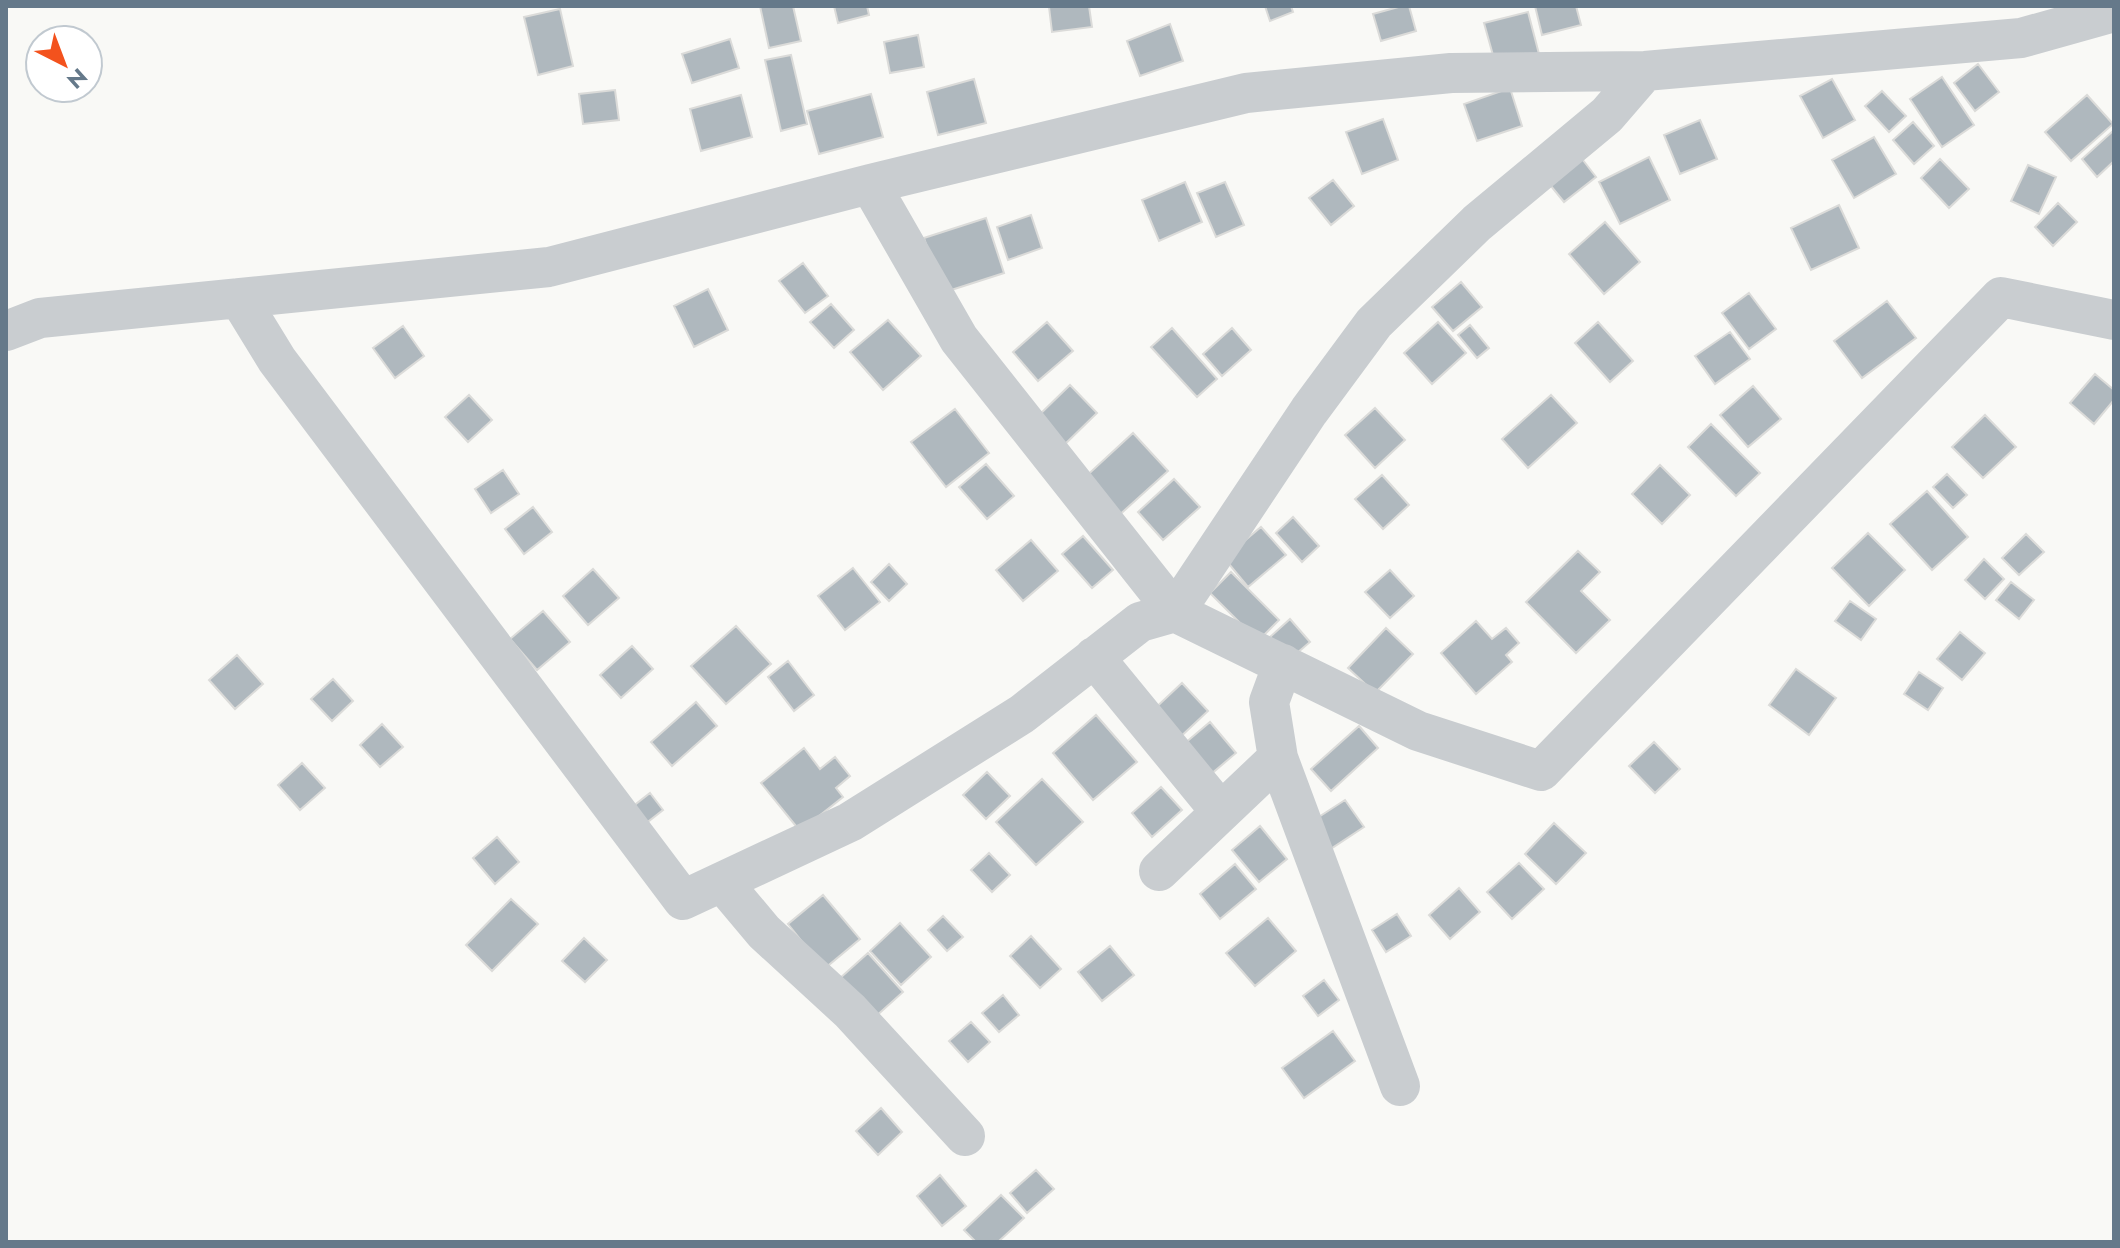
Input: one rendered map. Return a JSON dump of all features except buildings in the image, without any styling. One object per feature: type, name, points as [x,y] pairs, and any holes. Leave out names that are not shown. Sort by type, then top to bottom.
[{"type":"street","points":[[6,331],[40,318],[549,267],[870,184],[1246,93],[1451,73],[1645,71],[2021,38],[2114,12]]},
{"type":"street","points":[[239,298],[277,360],[683,900],[850,822],[1022,714],[1140,622],[1175,612],[1309,411],[1374,323],[1477,223],[1607,115],[1645,71]]},
{"type":"street","points":[[870,184],[959,339],[1175,612],[1418,731],[1541,771],[2001,297],[2114,320]]},
{"type":"street","points":[[1094,657],[1221,812]]},
{"type":"street","points":[[1283,664],[1269,702],[1278,758],[1400,1086]]},
{"type":"street","points":[[1159,871],[1278,758]]},
{"type":"street","points":[[722,882],[764,932],[850,1011],[965,1136]]}]
